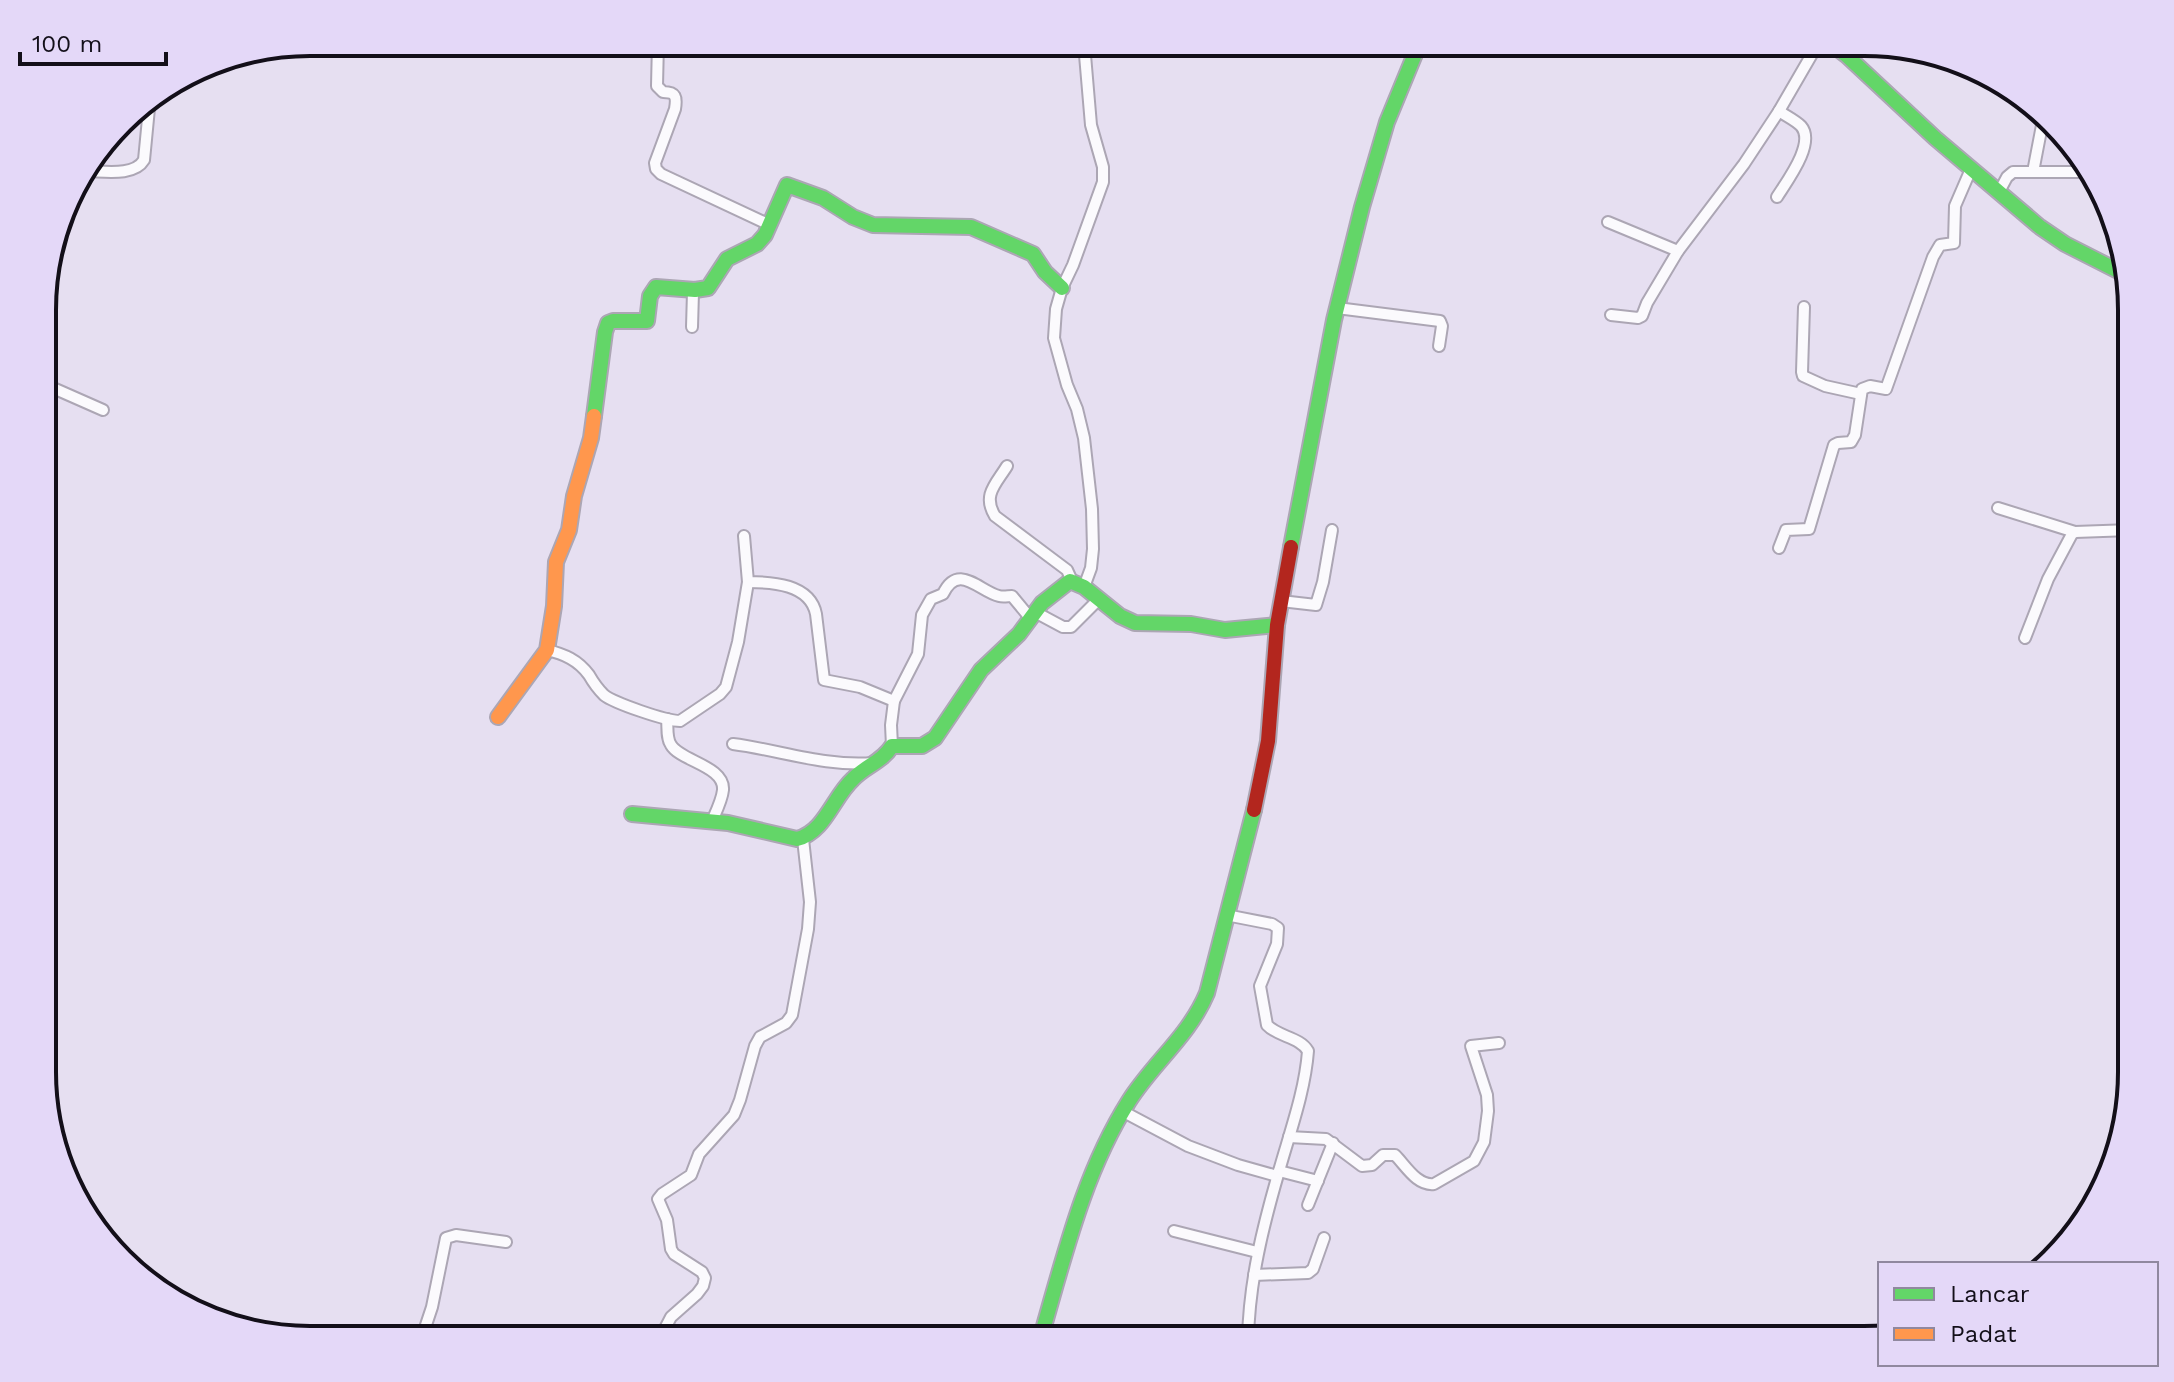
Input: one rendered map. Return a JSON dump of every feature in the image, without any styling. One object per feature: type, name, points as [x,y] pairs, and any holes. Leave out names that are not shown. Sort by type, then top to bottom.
[{"type":"street","points":[[658,56],[657,86],[663,92],[671,92],[676,100],[655,163],[656,169],[770,225]]},
{"type":"street","points":[[892,746],[922,746],[935,738],[981,670],[1019,634],[1058,588],[1078,584],[1093,559],[1092,509],[1083,430],[1054,338],[1056,309],[1062,288],[1103,182],[1103,167],[1091,125],[1085,56]]},
{"type":"street","points":[[1044,1326],[1079,1204],[1101,1152],[1138,1088],[1188,1029],[1200,1010],[1208,988],[1250,829],[1268,741],[1277,625],[1337,308],[1387,122],[1414,56]]},
{"type":"street","points":[[1611,315],[1642,316],[1678,251],[1744,164],[1811,56]]},
{"type":"street","points":[[1845,56],[2040,227],[2114,269]]},
{"type":"street","points":[[1777,197],[1806,143],[1802,127],[1779,111]]},
{"type":"street","points":[[98,171],[133,171],[140,167],[144,160],[148,115]]},
{"type":"street","points":[[2033,172],[2041,128]]},
{"type":"street","points":[[1779,548],[1786,530],[1809,529],[1832,449],[1836,444],[1851,442],[1855,435],[1862,389],[1886,389],[1933,257],[1940,245],[1954,243],[1955,206],[1971,169]]},
{"type":"street","points":[[1999,192],[2010,173],[2077,172]]},
{"type":"street","points":[[498,717],[547,650],[554,606],[556,562],[569,530],[574,496],[591,438],[608,323],[648,320],[650,296],[656,287],[693,292],[708,288],[723,263],[757,244],[765,235],[785,186],[789,184],[823,198],[853,217],[873,225],[971,227],[1033,254],[1045,272],[1062,288]]},
{"type":"street","points":[[1608,222],[1678,251]]},
{"type":"street","points":[[692,327],[693,292]]},
{"type":"street","points":[[1804,307],[1803,376],[1825,386],[1861,394]]},
{"type":"street","points":[[1337,308],[1440,321],[1439,346]]},
{"type":"street","points":[[56,389],[103,410]]},
{"type":"street","points":[[1007,466],[989,496],[989,507],[995,516],[1067,570],[1078,584],[1120,616],[1135,623],[1191,624],[1225,630],[1277,625]]},
{"type":"street","points":[[1998,508],[2075,532],[2117,530]]},
{"type":"street","points":[[1281,601],[1316,605],[1332,530]]},
{"type":"street","points":[[2025,638],[2048,579],[2075,532]]},
{"type":"street","points":[[547,650],[572,658],[600,691],[611,699],[667,719],[684,719],[726,687],[738,642],[748,582],[744,536]]},
{"type":"street","points":[[803,839],[851,780],[879,762],[892,746],[894,701],[918,654],[924,611],[931,599],[943,594],[952,582],[972,581],[998,596],[1012,596],[1033,615],[1063,627],[1071,627],[1099,599]]},
{"type":"street","points":[[748,582],[785,585],[812,603],[824,680],[860,687],[894,701]]},
{"type":"street","points":[[667,719],[671,746],[706,767],[722,784],[712,821]]},
{"type":"street","points":[[733,744],[835,763],[879,762]]},
{"type":"street","points":[[632,814],[712,821],[803,839]]},
{"type":"street","points":[[666,1326],[671,1317],[697,1294],[705,1278],[702,1272],[671,1249],[667,1220],[658,1199],[691,1175],[699,1154],[734,1115],[760,1037],[786,1023],[792,1015],[810,902],[803,839]]},
{"type":"street","points":[[1226,915],[1272,924],[1278,928],[1277,944],[1260,986],[1267,1025],[1270,1030],[1306,1046],[1308,1051],[1289,1137],[1257,1252],[1249,1325]]},
{"type":"street","points":[[1289,1137],[1322,1138],[1362,1166],[1372,1165],[1383,1155],[1395,1155],[1410,1173],[1428,1185],[1434,1184],[1470,1163],[1479,1154],[1484,1142],[1488,1103],[1471,1046],[1499,1043]]},
{"type":"street","points":[[1122,1111],[1188,1146],[1238,1165],[1318,1181]]},
{"type":"street","points":[[1308,1205],[1333,1143]]},
{"type":"street","points":[[1174,1231],[1257,1252]]},
{"type":"street","points":[[426,1326],[446,1238],[456,1235],[506,1242]]},
{"type":"street","points":[[1254,1275],[1308,1273],[1313,1269],[1324,1238]]},
{"type":"traffic: fast","points":[[1291,547],[1334,320],[1362,207],[1387,122],[1414,56]]},
{"type":"traffic: fast","points":[[1847,56],[1935,138],[2040,227],[2065,244],[2114,269]]},
{"type":"traffic: fast","points":[[594,416],[608,323],[647,321],[650,296],[656,287],[708,288],[727,259],[757,244],[765,235],[787,185],[823,198],[853,217],[873,225],[971,227],[1033,254],[1045,272],[1062,288]]},
{"type":"traffic: fast","points":[[632,814],[728,823],[797,839],[807,835],[822,822],[846,786],[892,746],[922,746],[935,738],[981,670],[1019,634],[1042,603],[1070,581],[1084,587],[1120,616],[1135,623],[1191,624],[1225,630],[1277,625]]},
{"type":"traffic: fast","points":[[1044,1326],[1076,1217],[1113,1129],[1129,1101],[1191,1023],[1207,993],[1254,810]]},
{"type":"traffic: slow","points":[[498,717],[547,650],[554,606],[556,562],[569,530],[594,416]]},
{"type":"traffic: jam","points":[[1254,810],[1268,741],[1277,625],[1291,547]]}]
